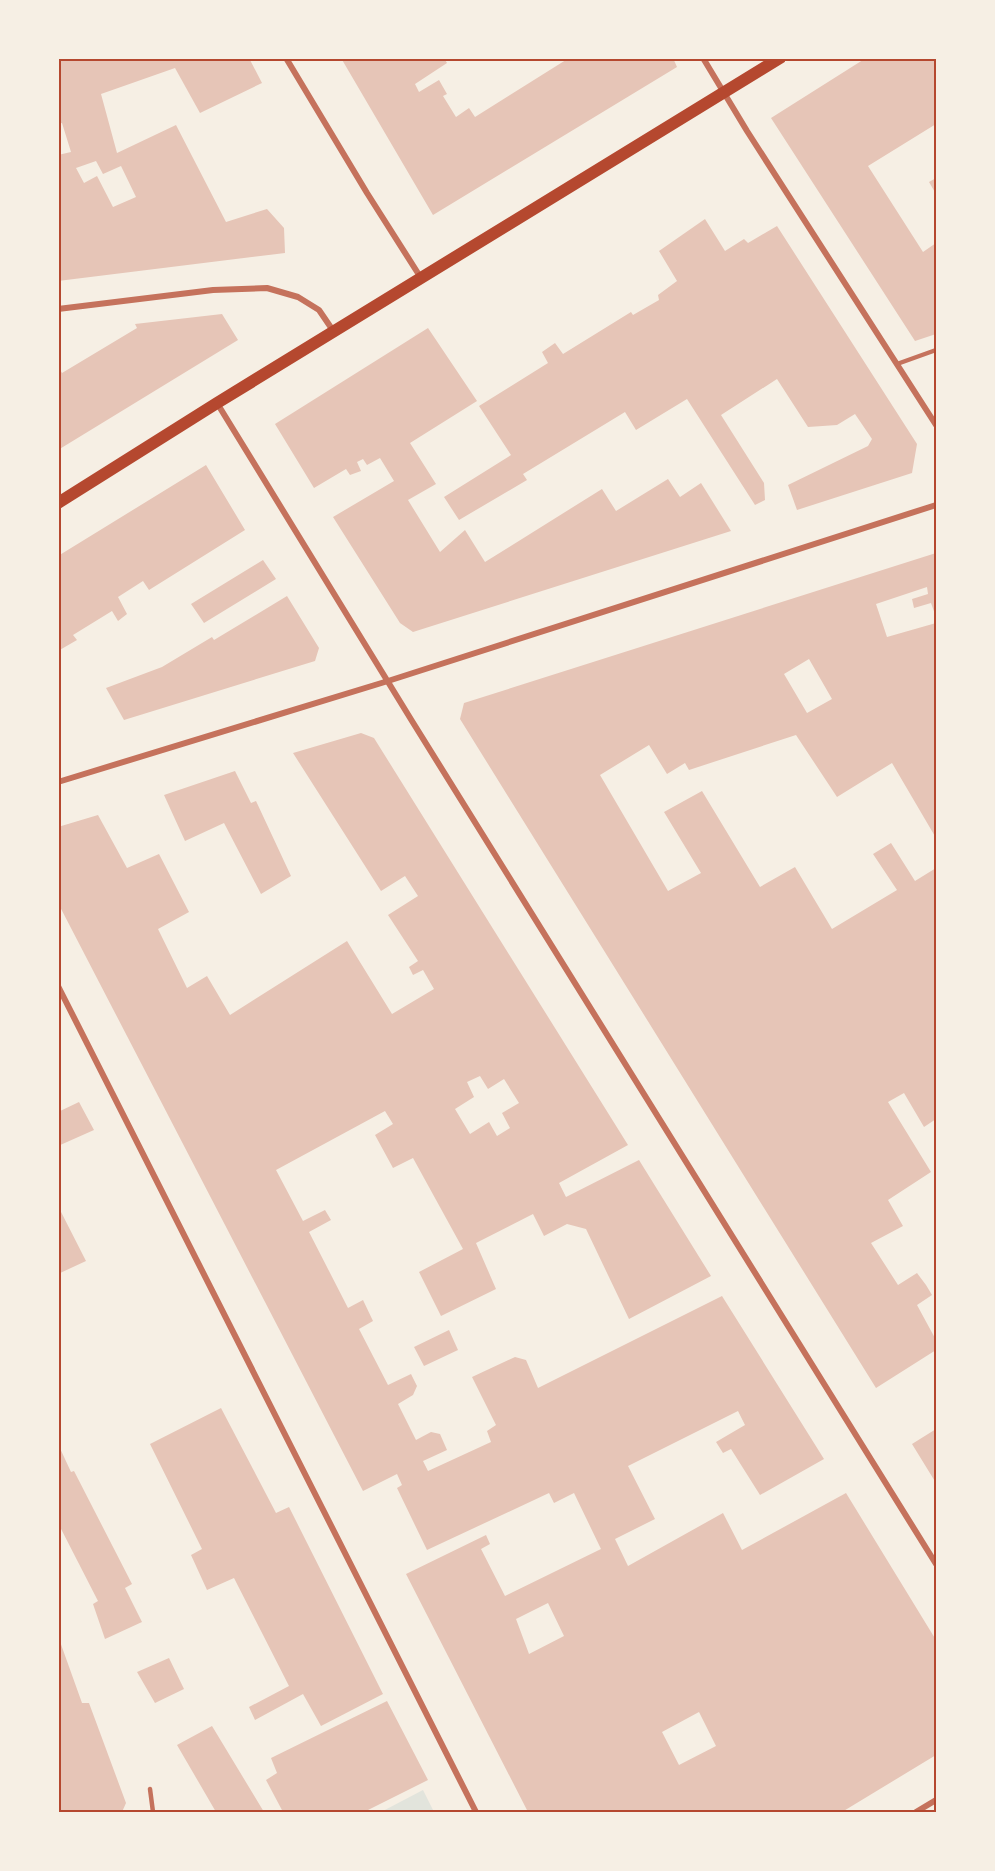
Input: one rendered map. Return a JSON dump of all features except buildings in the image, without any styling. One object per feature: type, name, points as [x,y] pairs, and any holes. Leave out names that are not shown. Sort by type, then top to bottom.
[{"type":"main road","points":[[58,503],[780,58]]},
{"type":"street","points":[[286,58],[421,278]]},
{"type":"street","points":[[703,58],[723,93],[936,425]]},
{"type":"street","points":[[58,309],[213,290],[267,288],[298,297],[319,310],[333,332]]},
{"type":"street","points":[[217,403],[936,1564]]},
{"type":"street","points":[[58,782],[388,681],[936,505]]},
{"type":"street","points":[[58,986],[476,1812]]},
{"type":"street","points":[[916,1812],[936,1800]]},
{"type":"lane","points":[[897,364],[936,350]]},
{"type":"lane","points":[[150,1789],[153,1812]]},
{"type":"shaded area","points":[[423,1790],[434,1812],[381,1812]]}]
